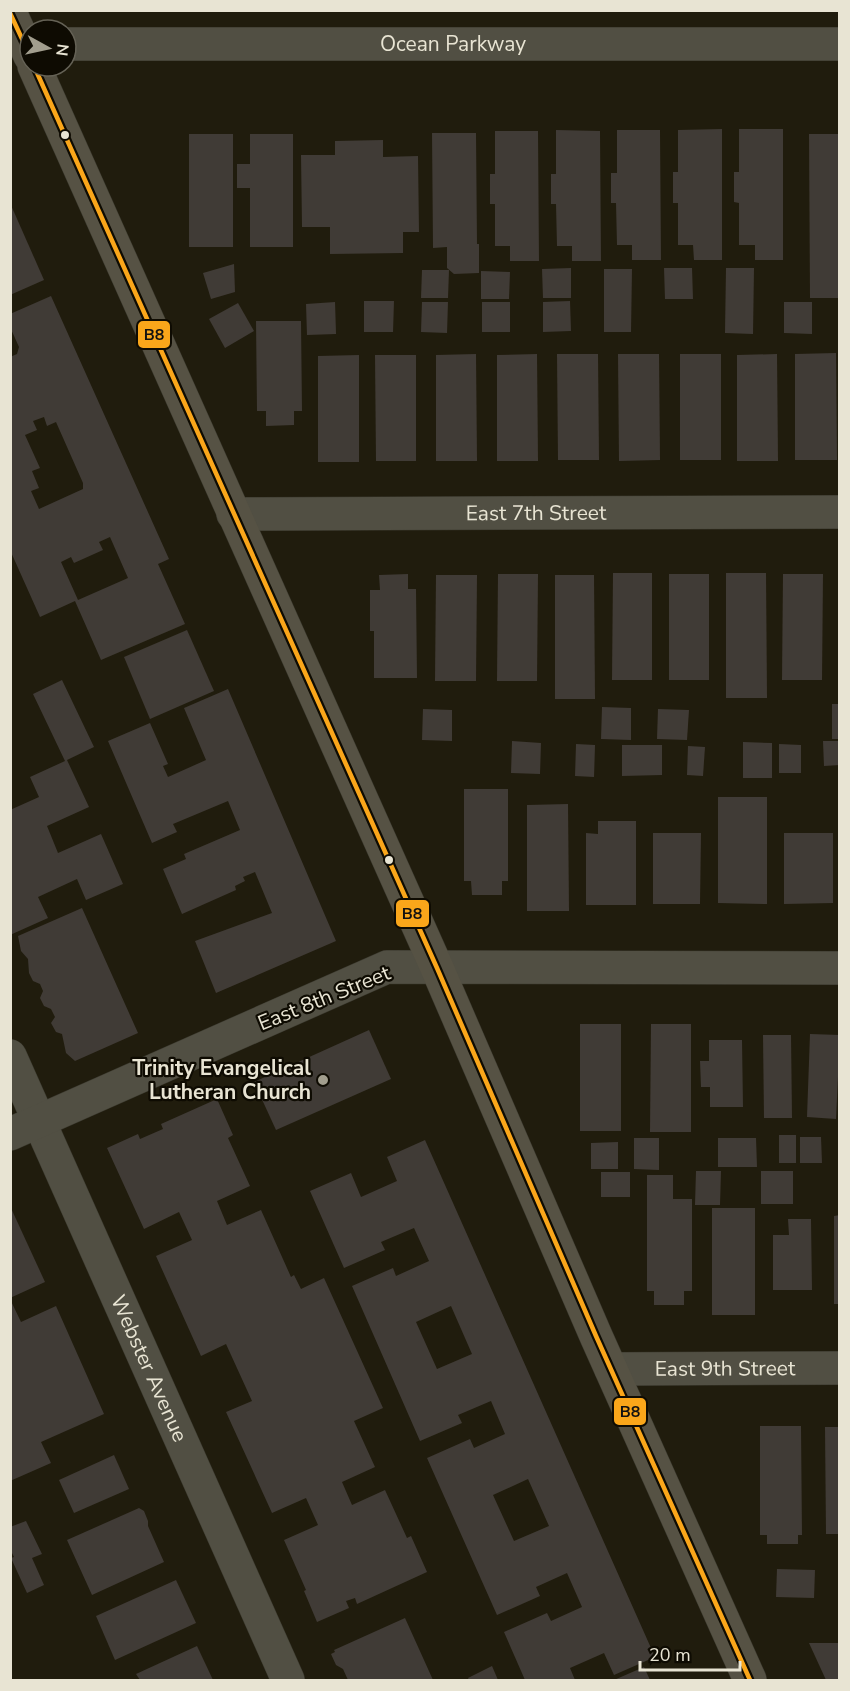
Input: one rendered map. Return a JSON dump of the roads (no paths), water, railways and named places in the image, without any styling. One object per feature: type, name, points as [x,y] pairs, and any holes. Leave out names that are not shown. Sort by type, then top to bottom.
[{"type":"street","points":[[10,12],[18,32]]},
{"type":"street","name":"Ocean Parkway","points":[[78,44],[840,44]]},
{"type":"street","points":[[38,78],[437,968],[750,1680]]},
{"type":"street","name":"East 7th Street","points":[[233,514],[840,512]]},
{"type":"street","name":"East 8th Street","points":[[25,1128],[387,967],[840,968]]},
{"type":"street","name":"Webster Avenue","points":[[10,1056],[25,1128],[288,1680]]},
{"type":"street","name":"East 9th Street","points":[[611,1368],[840,1368]]},
{"type":"place","name":"Trinity Evangelical Lutheran Church","points":[[323,1080]]}]
